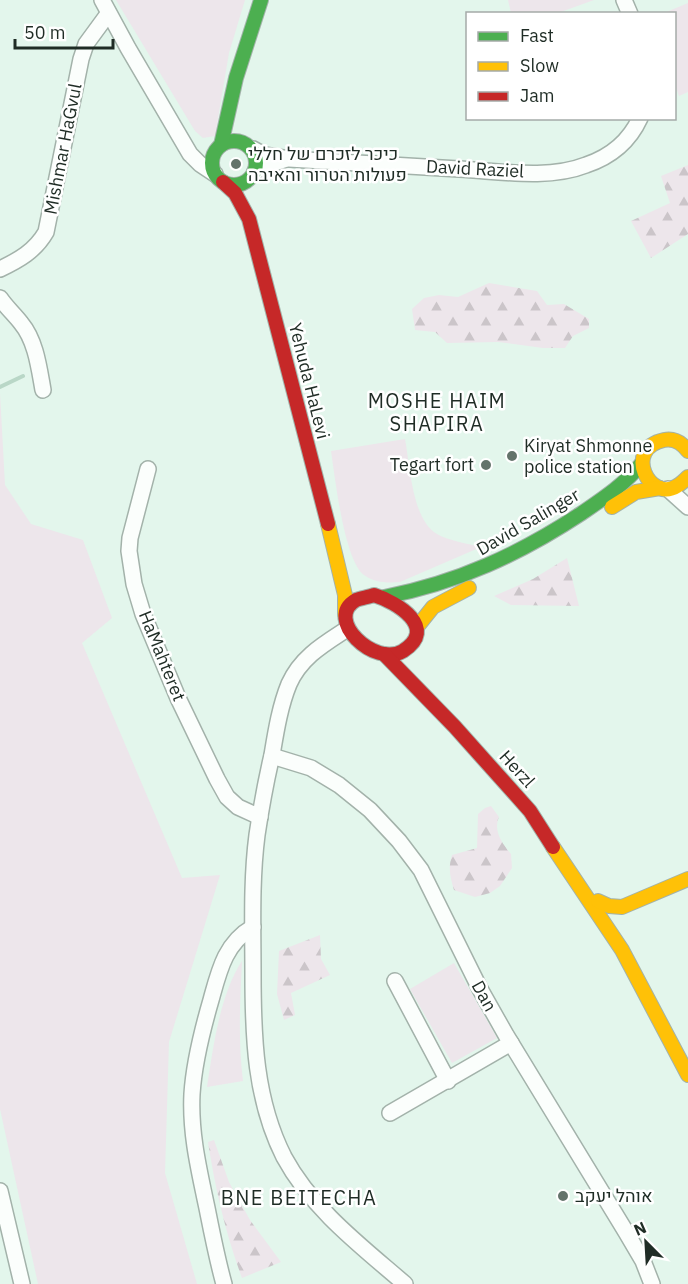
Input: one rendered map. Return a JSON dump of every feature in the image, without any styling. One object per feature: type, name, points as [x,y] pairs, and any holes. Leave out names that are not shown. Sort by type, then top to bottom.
[{"type":"street","points":[[219,178],[212,164],[228,121],[241,59],[261,0]]},
{"type":"street","points":[[105,7],[194,159],[219,178],[237,185],[253,175],[257,159],[240,131],[235,117],[233,89]]},
{"type":"street","name":"Mishmar HaGvul","points":[[0,269],[18,261],[30,252],[40,243],[46,232],[81,59],[105,7]]},
{"type":"street","name":"David Raziel","points":[[251,147],[264,155],[289,159],[513,172],[561,171],[585,166],[608,156],[624,144],[639,120]]},
{"type":"street","points":[[186,146],[204,154],[235,140],[251,147]]},
{"type":"street","name":"David Raziel","points":[[253,175],[263,167],[289,159]]},
{"type":"street","name":"Yehuda HaLevi","points":[[253,175],[248,192],[249,219],[345,595],[346,622]]},
{"type":"street","name":"Yehuda HaLevi","points":[[219,178],[235,192],[249,219]]},
{"type":"street","points":[[0,298],[22,324],[31,340],[43,390]]},
{"type":"street","name":"David Salinger","points":[[379,596],[415,592],[446,583],[512,556],[579,515],[618,487],[642,463],[647,448],[657,441],[667,439],[686,446]]},
{"type":"street","points":[[642,463],[646,478],[688,507]]},
{"type":"street","name":"HaMahteret","points":[[148,469],[131,529],[129,551],[134,584],[143,614],[178,698],[227,797],[238,807],[260,817]]},
{"type":"street","name":"David Salinger","points":[[536,557],[636,492],[676,488],[688,477]]},
{"type":"street","name":"Yehuda HaLevi","points":[[334,551],[355,584],[379,596]]},
{"type":"street","name":"David Salinger","points":[[415,633],[424,614],[432,606],[481,583]]},
{"type":"street","points":[[379,596],[405,609],[415,633],[405,650],[398,654],[384,654],[355,640],[346,622],[347,608],[359,598],[379,596]]},
{"type":"street","points":[[346,622],[313,651],[300,666],[290,684],[272,756],[256,848],[253,927],[255,1060],[261,1094],[284,1156],[302,1184],[321,1209],[405,1284]]},
{"type":"street","name":"Herzl","points":[[415,633],[412,655],[414,665],[455,728]]},
{"type":"street","name":"Herzl","points":[[384,654],[512,789],[549,837],[565,853],[615,924],[622,950],[688,1075]]},
{"type":"street","name":"Dan","points":[[272,756],[311,768],[339,785],[370,810],[399,841],[421,870],[480,989],[643,1261],[652,1284]]},
{"type":"street","name":"Herzl","points":[[549,837],[558,857],[615,924]]},
{"type":"street","points":[[598,901],[609,906],[622,907],[688,879]]},
{"type":"street","points":[[224,1284],[196,1158],[192,1130],[192,1094],[196,1057],[218,973],[228,948],[242,933],[253,927]]},
{"type":"street","points":[[395,981],[448,1081]]},
{"type":"street","points":[[390,1113],[511,1042]]},
{"type":"street","points":[[0,1191],[22,1284]]},
{"type":"green space","points":[[116,0],[245,0],[229,53],[215,136],[203,138],[195,131]]},
{"type":"green space","points":[[508,0],[594,0],[561,12],[511,12]]},
{"type":"green space","points":[[688,3],[688,92],[679,96],[676,88],[676,12],[666,12]]},
{"type":"green space","points":[[688,165],[688,234],[651,258],[631,221],[670,203],[661,176]]},
{"type":"green space","points":[[489,283],[537,291],[547,305],[564,304],[589,319],[589,328],[573,336],[565,348],[543,348],[498,342],[447,343],[435,332],[415,330],[412,309],[424,298],[439,295],[458,297]]},
{"type":"green space","points":[[0,393],[5,485],[31,524],[83,540],[112,618],[82,643],[182,878],[220,875],[169,1042],[165,1173],[197,1284],[38,1284],[0,1109]]},
{"type":"green space","points":[[405,439],[417,505],[429,527],[446,538],[481,547],[400,582],[382,582],[364,575],[351,553],[338,498],[331,451]]},
{"type":"green space","points":[[567,558],[579,606],[511,605],[494,596],[533,579]]},
{"type":"green space","points":[[491,806],[499,817],[498,832],[511,854],[512,868],[500,886],[490,893],[475,897],[454,890],[450,873],[451,860],[452,855],[477,848],[478,814]]},
{"type":"green space","points":[[320,935],[321,959],[330,975],[291,993],[295,1015],[284,1020],[277,994],[279,951]]},
{"type":"green space","points":[[242,961],[240,1036],[243,1081],[207,1087],[223,1005],[234,974]]},
{"type":"green space","points":[[454,963],[497,1038],[452,1063],[410,989]]},
{"type":"green space","points":[[214,1140],[229,1182],[250,1220],[281,1262],[242,1278],[226,1228],[214,1177],[208,1142]]},
{"type":"waterway","points":[[0,387],[23,376]]},
{"type":"traffic: fast","points":[[221,145],[236,78],[261,0]]},
{"type":"traffic: fast","points":[[234,141],[243,142],[250,147],[255,154],[256,163],[255,172],[250,179],[243,184],[234,185],[225,184],[218,179],[213,172],[212,163],[213,154],[218,147],[225,142],[234,141]]},
{"type":"traffic: fast","points":[[384,597],[437,584],[511,554],[559,528],[598,502],[642,463]]},
{"type":"traffic: slow","points":[[688,451],[678,442],[664,440],[651,445],[645,453],[643,463],[645,473],[658,487],[667,489],[677,486],[688,477]]},
{"type":"traffic: slow","points":[[612,507],[636,492],[660,488]]},
{"type":"traffic: slow","points":[[328,524],[345,595],[345,614]]},
{"type":"traffic: slow","points":[[417,627],[433,607],[469,588]]},
{"type":"traffic: slow","points":[[553,847],[622,950],[688,1075]]},
{"type":"traffic: slow","points":[[598,901],[609,906],[622,907],[688,879]]},
{"type":"traffic: jam","points":[[223,182],[235,193],[249,219],[328,524]]},
{"type":"traffic: jam","points":[[374,595],[403,610],[416,625],[417,634],[413,642],[403,651],[392,654],[379,653],[367,647],[349,629],[345,618],[347,608],[356,600],[374,595]]},
{"type":"traffic: jam","points":[[384,654],[455,727],[530,811],[553,847]]},
{"type":"place","name":"כיכר לזכרם של חללי פעולות הטרור והאיבה","points":[[236,164]]},
{"type":"place","name":"Kiryat Shmonne police station","points":[[512,456]]},
{"type":"place","name":"Tegart fort","points":[[486,465]]},
{"type":"place","name":"אוהל יעקב","points":[[563,1196]]},
{"type":"district","name":"MOSHE HAIM SHAPIRA","points":[[437,412]]},
{"type":"district","name":"BNE BEITECHA","points":[[299,1198]]}]
